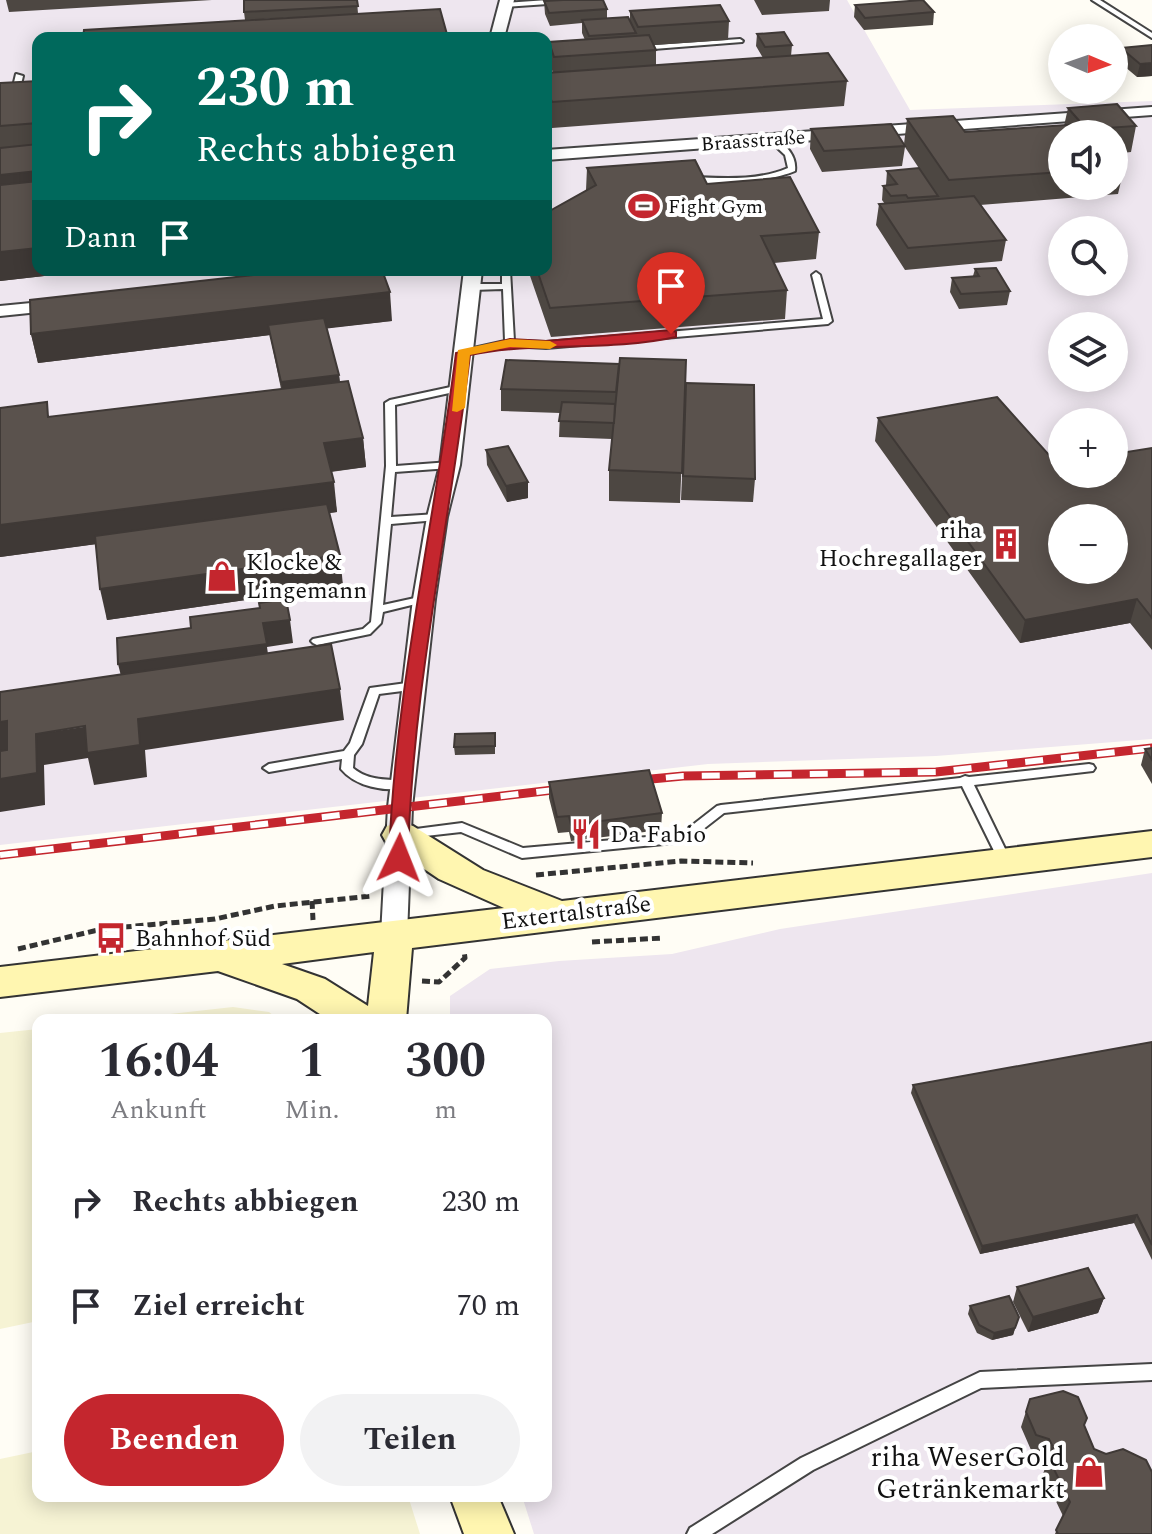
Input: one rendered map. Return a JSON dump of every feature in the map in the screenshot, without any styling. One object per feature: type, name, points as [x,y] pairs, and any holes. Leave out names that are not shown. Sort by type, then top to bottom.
[{"type":"main road","points":[[400,835],[466,881],[508,898],[567,913]]},
{"type":"main road","name":"Extertalstraße","points":[[8,966],[219,958],[567,913],[1152,844]]},
{"type":"main road","points":[[387,1014],[394,935]]},
{"type":"main road","points":[[219,958],[311,989],[350,1014]]},
{"type":"main road","points":[[476,1502],[489,1534]]},
{"type":"street","points":[[498,32],[506,2]]},
{"type":"street","name":"Braasstraße","points":[[552,155],[1152,111]]},
{"type":"street","points":[[394,935],[403,785],[424,599],[437,517],[450,465],[472,278]]},
{"type":"street","points":[[0,311],[79,303]]},
{"type":"lane","points":[[506,2],[577,0]]},
{"type":"lane","points":[[1095,0],[1152,36]]},
{"type":"lane","points":[[636,48],[740,41]]},
{"type":"lane","points":[[0,97],[14,97],[19,76]]},
{"type":"lane","points":[[681,178],[743,179],[785,173],[792,169],[792,163],[787,152],[773,139]]},
{"type":"lane","points":[[463,353],[510,343],[546,345],[828,321],[816,275]]},
{"type":"lane","points":[[506,276],[510,343]]},
{"type":"lane","points":[[472,278],[507,286]]},
{"type":"lane","points":[[317,641],[366,632],[376,623],[390,469],[390,403],[460,388]]},
{"type":"lane","points":[[390,469],[450,465]]},
{"type":"lane","points":[[386,521],[437,517]]},
{"type":"lane","points":[[378,610],[424,599]]},
{"type":"lane","points":[[403,785],[374,783],[353,776],[347,769],[348,754],[356,744],[374,691],[414,686]]},
{"type":"lane","points":[[269,768],[348,754]]},
{"type":"lane","points":[[400,835],[462,827],[522,853],[684,838],[721,809],[1089,768]]},
{"type":"lane","points":[[965,780],[1005,861]]},
{"type":"lane","points":[[696,1534],[807,1464],[980,1380],[1152,1372]]},
{"type":"path","points":[[530,875],[559,875],[681,861],[757,863]]},
{"type":"path","points":[[8,966],[102,929],[215,919],[275,906],[397,894]]},
{"type":"shaded area","points":[[0,0],[847,0],[910,110],[1152,101],[1152,739],[936,756],[708,764],[0,845]]},
{"type":"shaded area","points":[[1152,873],[1152,1534],[534,1534],[524,1502],[552,1502],[552,1014],[450,1014],[450,996],[490,969],[672,954],[780,929]]},
{"type":"shaded area","points":[[233,1007],[272,1014],[170,1014]]},
{"type":"shaded area","points":[[32,1030],[32,1322],[0,1329],[0,1033]]},
{"type":"shaded area","points":[[32,1452],[32,1502],[410,1502],[420,1534],[0,1534],[0,1459]]},
{"type":"building","points":[[244,0],[357,0],[358,6],[244,12]]},
{"type":"building","points":[[603,0],[607,9],[549,13],[544,1]]},
{"type":"building","points":[[923,0],[934,12],[865,18],[855,5]]},
{"type":"building","points":[[720,5],[729,21],[638,27],[630,11]]},
{"type":"building","points":[[440,9],[446,32],[84,32]]},
{"type":"building","points":[[628,17],[636,33],[589,36],[582,20]]},
{"type":"building","points":[[784,32],[792,45],[765,47],[757,34]]},
{"type":"building","points":[[649,35],[656,50],[554,57],[552,42]]},
{"type":"building","points":[[1152,45],[1152,63],[1140,64],[1128,54],[1128,47]]},
{"type":"building","points":[[828,53],[847,81],[552,102],[552,73]]},
{"type":"building","points":[[32,81],[32,123],[0,126],[0,83]]},
{"type":"building","points":[[1117,104],[1136,126],[1128,127],[1128,120],[1078,120],[1068,108]]},
{"type":"building","points":[[953,116],[965,132],[1048,126],[1048,173],[949,180],[907,119]]},
{"type":"building","points":[[891,124],[905,146],[824,151],[811,129]]},
{"type":"building","points":[[32,145],[32,172],[0,175],[0,148]]},
{"type":"building","points":[[695,160],[707,184],[790,177],[819,232],[761,236],[787,290],[550,308],[539,276],[552,276],[552,210],[596,185],[587,168]]},
{"type":"building","points":[[919,168],[938,196],[891,196],[883,186],[897,184],[887,171]]},
{"type":"building","points":[[32,182],[32,249],[0,252],[0,185]]},
{"type":"building","points":[[974,196],[1006,240],[908,248],[879,204]]},
{"type":"building","points":[[996,268],[1010,291],[961,294],[952,278],[979,276],[975,269]]},
{"type":"building","points":[[244,276],[384,276],[390,292],[31,334],[30,300]]},
{"type":"building","points":[[324,318],[339,375],[281,382],[268,325]]},
{"type":"building","points":[[620,358],[686,360],[682,473],[609,470]]},
{"type":"building","points":[[506,360],[619,364],[616,392],[501,389]]},
{"type":"building","points":[[348,381],[363,438],[324,443],[334,482],[0,525],[0,408],[47,402],[48,417]]},
{"type":"building","points":[[686,383],[754,385],[755,479],[683,476]]},
{"type":"building","name":"riha Hochregallager","points":[[997,397],[1048,454],[1048,488],[1128,488],[1128,452],[1152,448],[1152,618],[1137,599],[1025,620],[878,418]]},
{"type":"building","points":[[562,402],[615,404],[614,423],[559,421]]},
{"type":"building","points":[[508,446],[528,482],[506,486],[486,450]]},
{"type":"building","points":[[327,504],[340,555],[100,589],[95,536]]},
{"type":"building","points":[[286,599],[290,620],[263,623],[267,644],[118,664],[117,638],[191,628],[190,617],[260,608],[259,603]]},
{"type":"building","points":[[331,644],[340,689],[138,719],[140,745],[87,753],[85,726],[36,734],[37,773],[0,779],[0,751],[7,750],[7,721],[0,722],[0,692]]},
{"type":"building","points":[[495,733],[495,746],[454,747],[455,734]]},
{"type":"building","points":[[1152,748],[1152,760],[1145,749]]},
{"type":"building","points":[[649,770],[662,813],[571,825],[569,816],[557,817],[549,782]]},
{"type":"building","points":[[1152,1042],[1152,1245],[1137,1215],[982,1246],[913,1085]]},
{"type":"building","points":[[1088,1268],[1104,1298],[1033,1317],[1017,1287]]},
{"type":"building","points":[[1009,1296],[1019,1317],[1015,1328],[994,1333],[979,1325],[970,1306]]},
{"type":"building","name":"riha WeserGold Getränkemarkt","points":[[1063,1391],[1078,1397],[1087,1418],[1084,1425],[1094,1449],[1106,1454],[1123,1449],[1146,1460],[1152,1472],[1152,1534],[1058,1534],[1056,1530],[1070,1502],[1049,1459],[1053,1447],[1049,1439],[1036,1435],[1026,1412],[1030,1399]]},
{"type":"railway","points":[[630,781],[683,776],[936,772],[1152,748]]},
{"type":"railway","points":[[0,855],[570,788]]},
{"type":"slow traffic","points":[[457,408],[463,353],[510,343],[550,345]]},
{"type":"place","name":"Fight Gym","points":[[644,206]]},
{"type":"place","name":"riha Hochregallager","points":[[1006,544]]},
{"type":"place","name":"Klocke & Lingemann","points":[[222,576]]},
{"type":"place","name":"Da Fabio","points":[[586,834]]},
{"type":"place","name":"Bahnhof Süd","points":[[111,938]]},
{"type":"place","name":"riha WeserGold Getränkemarkt","points":[[1089,1472]]},
{"type":"route","points":[[399,858],[400,807],[424,599],[437,517],[450,465],[463,353],[510,343],[546,345],[671,334]]}]
